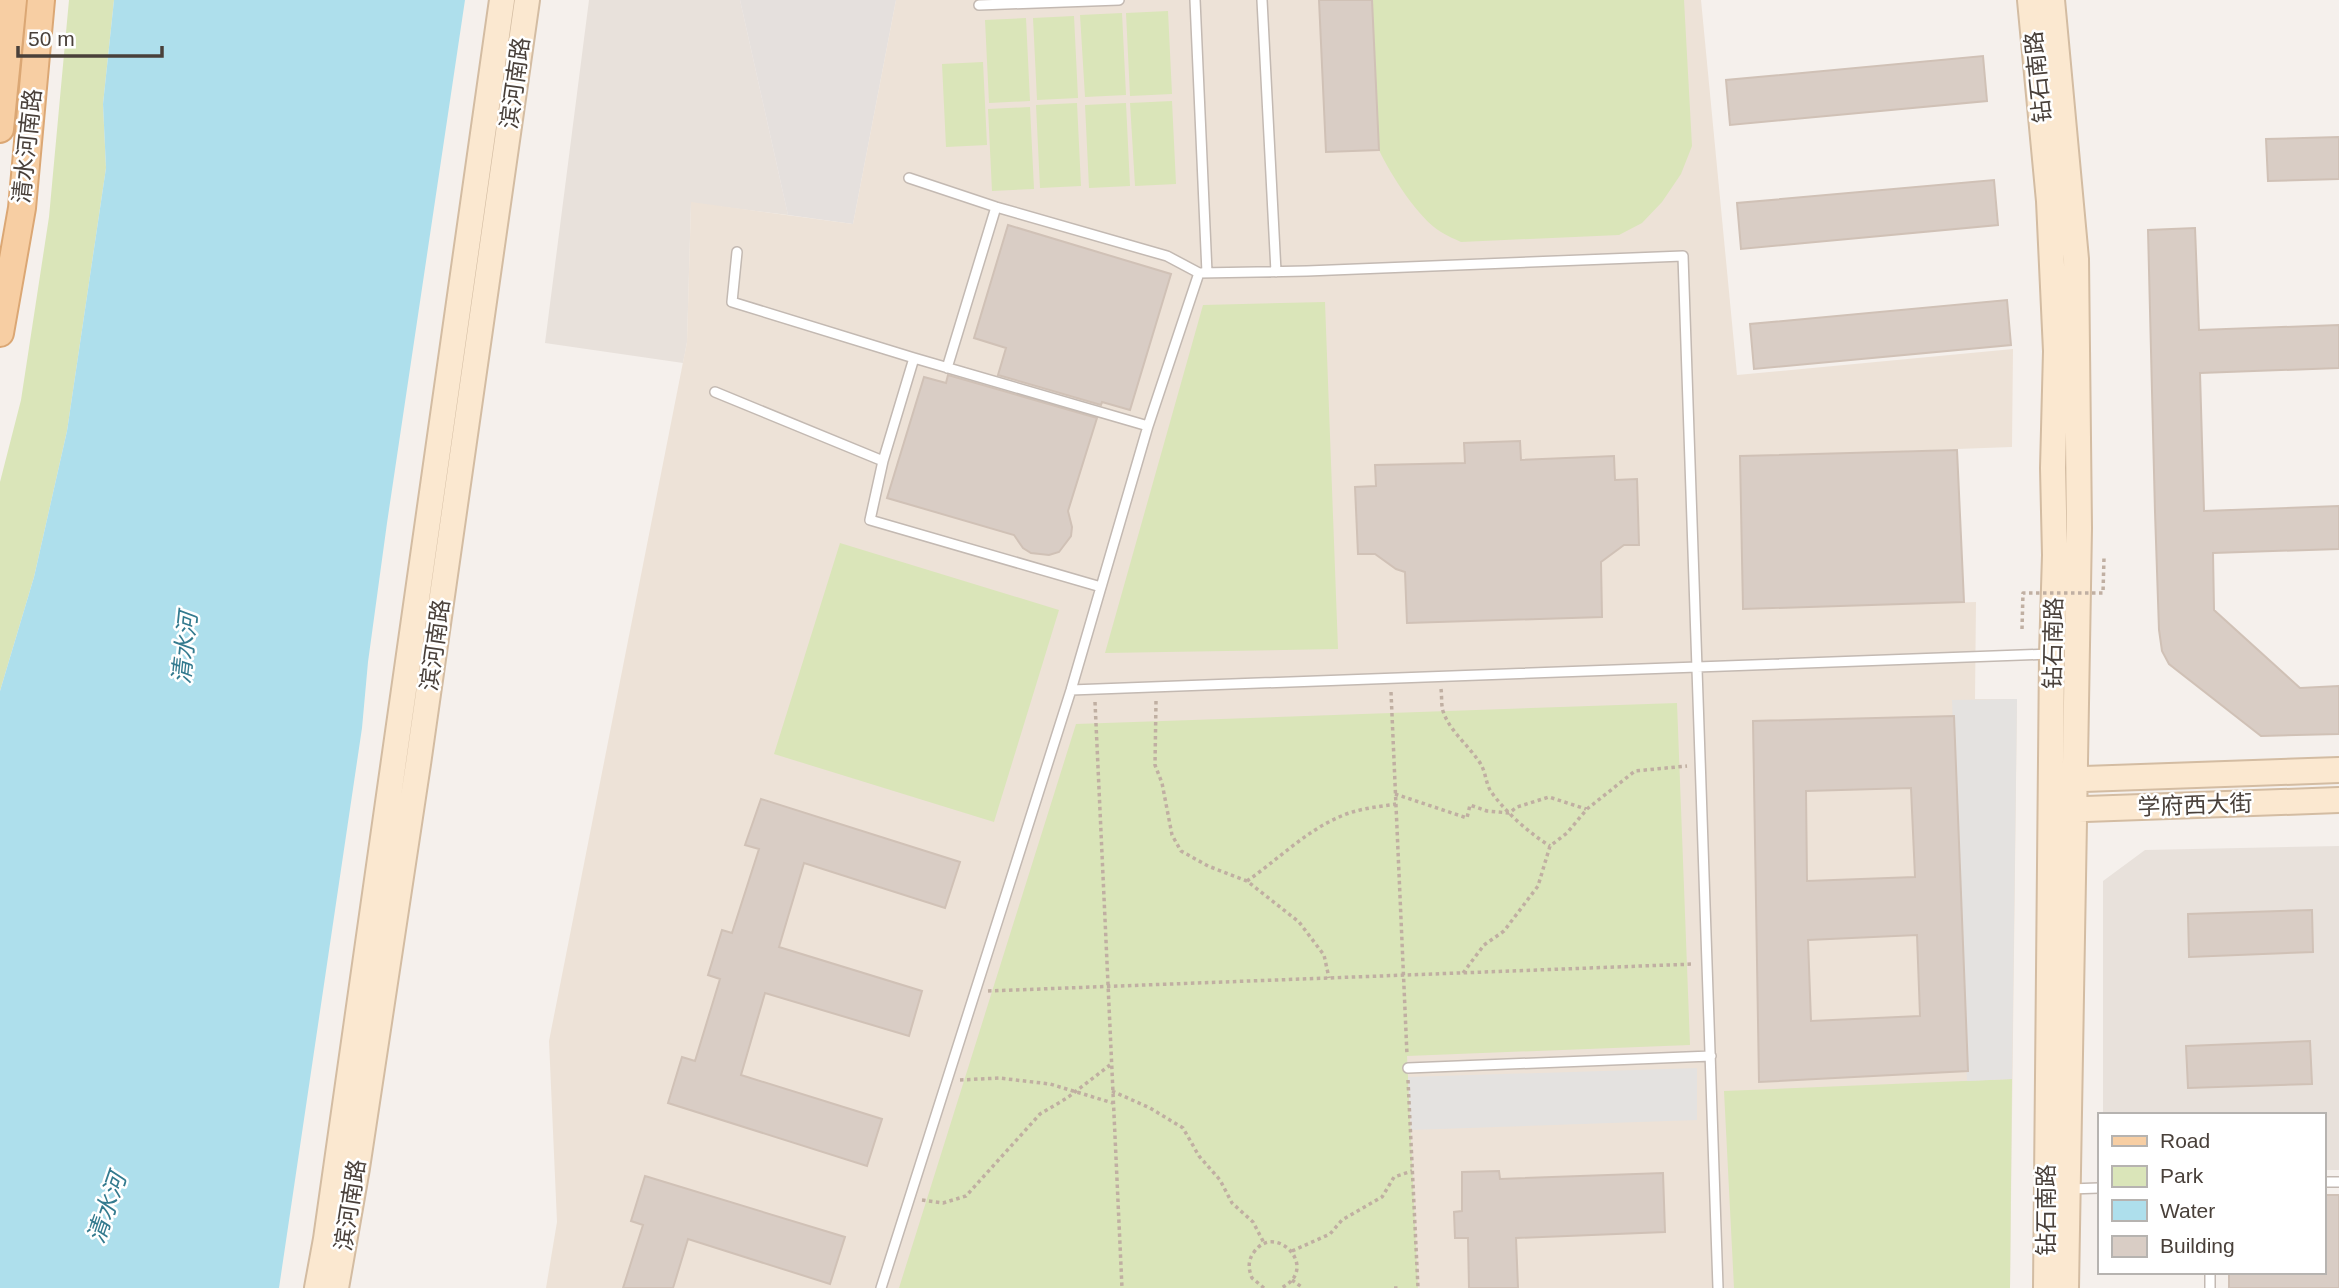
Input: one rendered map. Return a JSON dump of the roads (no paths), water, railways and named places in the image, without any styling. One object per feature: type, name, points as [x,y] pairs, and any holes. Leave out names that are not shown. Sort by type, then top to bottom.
[{"type":"main road","name":"清水河南路","points":[[0,129],[13,0]]},
{"type":"main road","name":"清水河南路","points":[[0,332],[22,208],[41,0]]},
{"type":"main road","name":"滨河南路","points":[[317,1288],[431,515],[502,0]]},
{"type":"main road","name":"滨河南路","points":[[336,1288],[359,1155],[418,764],[527,0]]},
{"type":"main road","name":"钻石南路","points":[[2030,0],[2049,201],[2056,351],[2052,654],[2062,780]]},
{"type":"main road","name":"钻石南路","points":[[2052,0],[2076,259],[2078,528],[2062,780],[2066,1288]]},
{"type":"main road","name":"学府西大街","points":[[2062,780],[2339,770]]},
{"type":"main road","name":"学府西大街","points":[[2062,810],[2339,800]]},
{"type":"main road","name":"钻石南路","points":[[2046,1288],[2062,810]]},
{"type":"lane","points":[[979,5],[1119,0]]},
{"type":"lane","points":[[881,1288],[1071,690],[1148,426],[1203,273],[1195,0]]},
{"type":"lane","points":[[1262,0],[1276,272]]},
{"type":"lane","points":[[909,178],[996,207],[1167,256],[1203,273],[1683,256],[1718,1288]]},
{"type":"lane","points":[[947,368],[996,207]]},
{"type":"lane","points":[[737,252],[732,302],[1148,426]]},
{"type":"lane","points":[[914,358],[883,461],[870,520],[1101,587]]},
{"type":"lane","points":[[715,392],[883,461]]},
{"type":"lane","points":[[1071,690],[2052,654]]},
{"type":"lane","points":[[1408,1068],[1711,1056]]},
{"type":"lane","points":[[2067,1189],[2098,1188]]},
{"type":"water","name":"清水河","points":[[114,0],[465,0],[387,523],[362,728],[279,1288],[0,1288],[0,691],[34,577],[67,431],[106,168],[103,104]]}]
